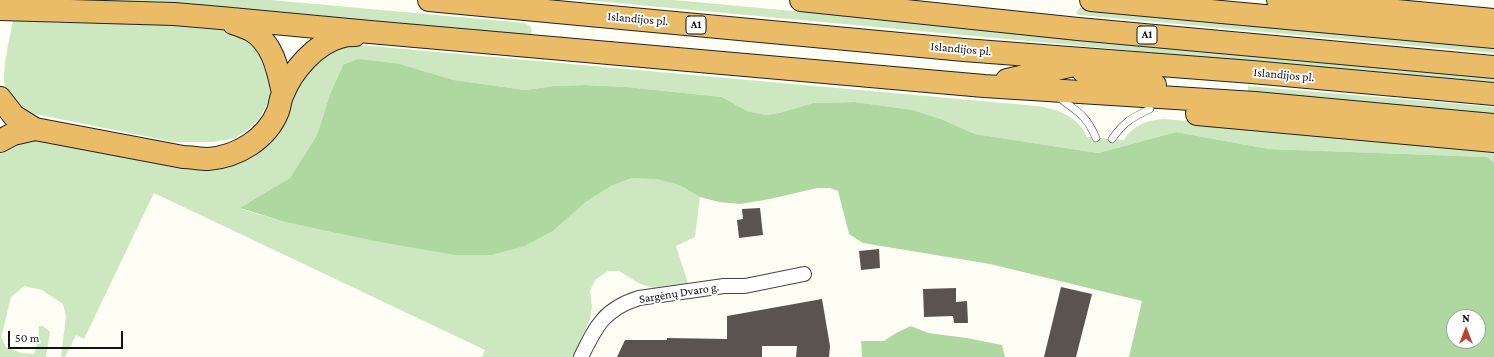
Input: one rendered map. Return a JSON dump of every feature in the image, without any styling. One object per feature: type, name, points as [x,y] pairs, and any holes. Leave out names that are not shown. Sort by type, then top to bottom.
[{"type":"highway","name":"Islandijos pl.","points":[[429,0],[964,50],[1494,94]]},
{"type":"highway","name":"A1","points":[[801,0],[1078,29],[1494,67]]},
{"type":"highway","points":[[1091,0],[1494,37]]},
{"type":"highway","points":[[1278,0],[1494,20]]},
{"type":"highway","points":[[0,9],[174,14],[984,86],[1255,103],[1494,125]]},
{"type":"highway","points":[[221,18],[252,30],[268,46],[278,67],[283,93]]},
{"type":"highway","points":[[0,98],[14,116],[35,129],[208,159],[229,155],[249,146],[266,132],[278,112],[283,93],[298,68],[315,49],[339,37],[370,32]]},
{"type":"highway","points":[[964,50],[1255,103]]},
{"type":"highway","points":[[984,86],[1094,60]]},
{"type":"highway","points":[[984,86],[1062,100],[1494,141]]},
{"type":"highway","points":[[0,141],[13,134],[35,129]]},
{"type":"street","name":"Sargėnų Dvaro g.","points":[[581,357],[592,333],[602,319],[616,307],[632,300],[724,286],[745,286],[804,274]]},
{"type":"lane","points":[[1062,100],[1081,113],[1090,124],[1096,138]]},
{"type":"lane","points":[[1112,139],[1130,118],[1150,109]]},
{"type":"green space","points":[[25,0],[271,0],[525,23],[531,27],[532,32],[529,36]]},
{"type":"green space","points":[[584,0],[674,0],[1494,76],[1494,84]]},
{"type":"green space","points":[[1080,8],[1494,46],[1494,53],[1079,15],[1076,12]]},
{"type":"green space","points":[[13,21],[207,24],[236,30],[252,40],[273,75],[270,99],[259,119],[246,131],[235,138],[213,142],[174,142],[35,114],[11,98],[8,95],[4,85],[6,57]]},
{"type":"green space","points":[[360,45],[1037,106],[1052,109],[1066,115],[1078,124],[1087,137],[1124,140],[1136,127],[1141,124],[1164,119],[1494,150],[1494,162],[1487,157],[1269,149],[1176,132],[1098,153],[975,134],[941,119],[913,110],[855,102],[813,103],[779,113],[766,115],[747,111],[722,97],[627,87],[585,85],[554,86],[525,90],[454,80],[400,64],[343,65],[330,94],[317,135],[290,178],[241,209],[285,222],[454,255],[525,246],[553,231],[586,202],[611,186],[632,178],[657,178],[679,185],[700,197],[695,237],[676,246],[688,283],[654,288],[640,284],[619,271],[608,271],[595,280],[590,291],[592,306],[590,319],[573,357],[482,357],[485,350],[154,193],[84,339],[76,335],[65,357],[61,357],[66,316],[63,304],[42,290],[24,286],[11,297],[1,337],[6,347],[21,353],[34,354],[38,342],[39,326],[43,326],[50,332],[46,357],[0,357],[0,151],[2,149],[33,139],[177,168],[213,164],[241,157],[322,56],[334,50]]},
{"type":"green space","points":[[358,59],[400,64],[454,80],[525,90],[554,86],[585,85],[627,87],[722,97],[747,111],[766,115],[779,113],[813,103],[855,102],[913,110],[941,119],[975,134],[1098,153],[1176,132],[1269,149],[1487,157],[1494,162],[1494,357],[1129,357],[1142,301],[990,264],[863,243],[849,234],[838,191],[830,188],[817,188],[770,199],[740,204],[719,202],[700,197],[679,185],[657,179],[632,178],[611,186],[586,202],[553,231],[525,246],[491,255],[454,255],[375,241],[285,222],[240,208],[290,178],[317,135],[330,94],[343,65]]},
{"type":"green space","points":[[1248,86],[1494,107],[1494,115],[1248,92]]},
{"type":"green space","points":[[911,326],[928,333],[967,338],[1002,345],[1005,357],[862,357],[861,341],[884,341]]},
{"type":"building","points":[[760,208],[763,235],[739,238],[737,220],[743,219],[742,209]]},
{"type":"building","points":[[879,249],[880,268],[861,270],[859,251]]},
{"type":"building","points":[[1061,287],[1092,294],[1076,357],[1044,357]]},
{"type":"building","points":[[956,288],[956,302],[967,301],[968,323],[954,323],[953,316],[924,317],[923,289]]},
{"type":"building","points":[[822,299],[830,346],[829,357],[796,357],[797,346],[762,346],[762,357],[617,357],[625,340],[667,340],[667,338],[727,339],[727,316]]}]
